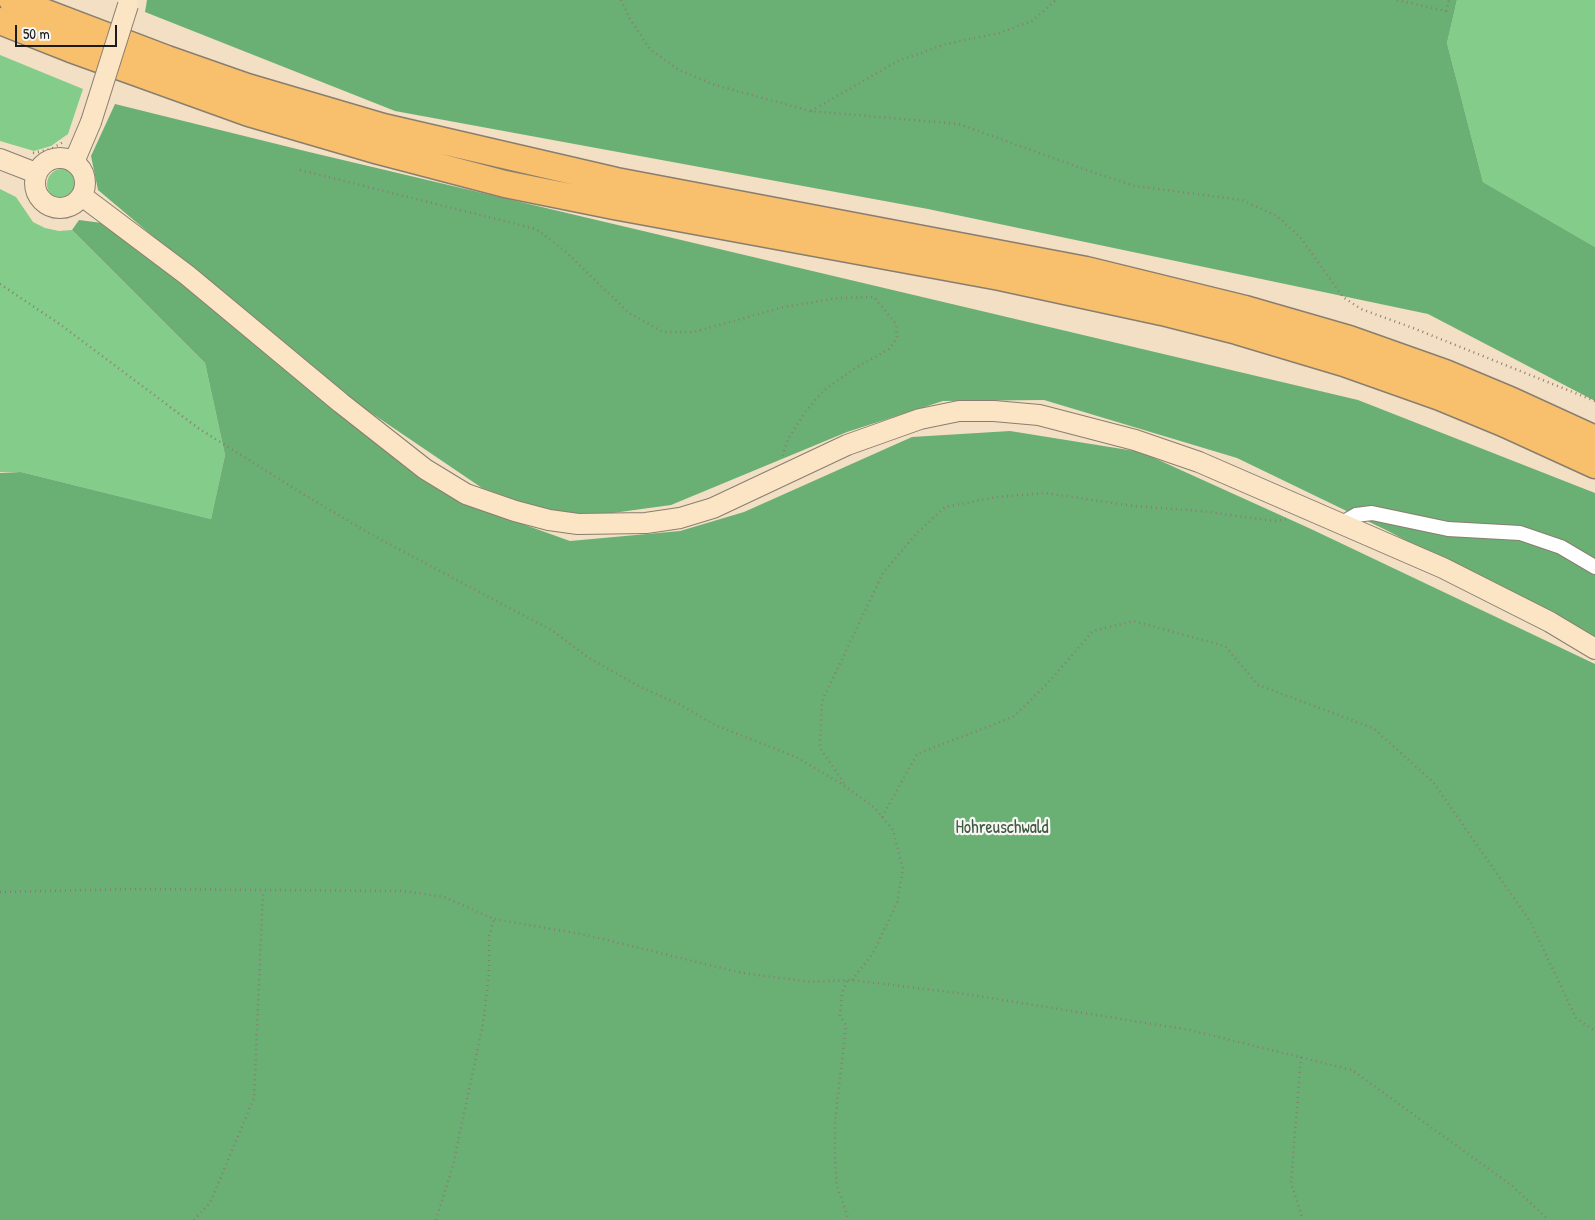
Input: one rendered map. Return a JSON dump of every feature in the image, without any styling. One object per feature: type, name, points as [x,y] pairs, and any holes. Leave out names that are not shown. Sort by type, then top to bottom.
[{"type":"highway","points":[[11,6],[247,87],[383,127],[616,181],[1086,270],[1245,309],[1349,339],[1445,373],[1595,439]]},
{"type":"highway","points":[[11,6],[125,69],[249,113],[361,146],[505,184],[1000,277],[1162,312],[1237,331],[1344,362],[1440,397],[1503,423],[1595,465]]},
{"type":"street","points":[[74,162],[91,122],[128,2]]},
{"type":"street","points":[[59,157],[74,162],[83,172],[85,184],[82,196],[76,203],[68,207],[56,208],[46,205],[39,198],[34,188],[36,173],[41,165],[50,159],[59,157]]},
{"type":"street","points":[[0,159],[36,173]]},
{"type":"street","points":[[82,196],[187,275],[341,403],[425,469],[466,494],[515,511],[548,520],[610,525],[646,523],[680,518],[714,508],[847,445],[911,422],[958,411],[994,411],[1039,415],[1135,440],[1199,462],[1443,568],[1550,622],[1595,649]]},
{"type":"street","points":[[1342,523],[1356,515],[1372,513],[1448,529],[1520,533],[1561,547],[1595,567]]},
{"type":"path","points":[[621,0],[630,19],[650,49],[679,70],[715,85],[810,111],[959,124],[1135,186],[1242,200],[1277,216],[1300,237],[1343,297],[1361,309],[1414,328],[1595,401]]},
{"type":"path","points":[[810,111],[898,61],[946,44],[999,33],[1032,21],[1056,0]]},
{"type":"path","points":[[1397,0],[1446,12],[1449,0]]},
{"type":"path","points":[[27,152],[34,154],[51,150],[71,137]]},
{"type":"path","points":[[300,170],[536,229],[565,252],[629,313],[663,332],[694,332],[784,307],[838,298],[874,297],[896,324],[897,338],[889,349],[854,369],[823,392],[806,411],[788,439],[774,481]]},
{"type":"path","points":[[0,284],[62,325],[198,428],[374,536],[553,631],[589,658],[642,688],[676,703],[715,725],[796,757],[845,786],[875,808],[892,830],[903,868],[896,903],[873,953],[852,980]]},
{"type":"path","points":[[845,786],[820,748],[822,700],[883,573],[916,534],[945,507],[997,497],[1045,493],[1134,506],[1201,511],[1274,521],[1288,520],[1303,507]]},
{"type":"path","points":[[882,817],[917,754],[1013,717],[1046,685],[1093,631],[1133,621],[1225,646],[1258,686],[1373,728],[1433,782],[1530,921],[1576,1018],[1595,1031]]},
{"type":"path","points":[[0,893],[133,889],[263,891],[361,889],[403,891],[444,898],[494,919],[586,935],[742,973],[811,982],[852,980],[965,994],[1190,1030],[1352,1070],[1511,1185],[1549,1220]]},
{"type":"path","points":[[194,1220],[210,1203],[254,1098],[263,891]]},
{"type":"path","points":[[436,1220],[453,1165],[483,1024],[489,973],[489,936],[494,919]]},
{"type":"path","points":[[847,980],[842,993],[840,1016],[846,1025],[835,1122],[835,1160],[837,1186],[849,1220]]},
{"type":"path","points":[[1301,1057],[1291,1183],[1302,1220]]},
{"type":"green space","points":[[147,0],[1457,0],[1447,43],[1483,182],[1595,247],[1595,401],[1428,314],[928,209],[395,111],[145,12]]},
{"type":"green space","points":[[1457,0],[1595,0],[1595,247],[1483,182],[1447,43]]},
{"type":"green space","points":[[0,55],[83,89],[68,134],[51,146],[34,151],[0,141]]},
{"type":"green space","points":[[115,104],[309,152],[1358,400],[1595,493],[1595,640],[1388,531],[1237,458],[1044,400],[943,401],[847,432],[671,505],[569,519],[482,488],[330,385],[98,190],[91,156]]},
{"type":"green space","points":[[62,169],[68,170],[76,178],[76,190],[68,198],[62,199],[56,198],[48,190],[47,184],[48,178],[56,170]]},
{"type":"green space","points":[[0,189],[16,197],[33,222],[45,228],[59,231],[72,230],[205,363],[225,455],[211,519],[21,472],[0,472]]},
{"type":"green space","name":"Hohreuschwald","points":[[79,220],[110,224],[461,502],[570,541],[680,531],[744,512],[912,437],[1010,431],[1141,452],[1311,529],[1595,664],[1595,1220],[0,1220],[0,473],[21,472],[211,519],[225,455],[205,363],[72,230]]}]
